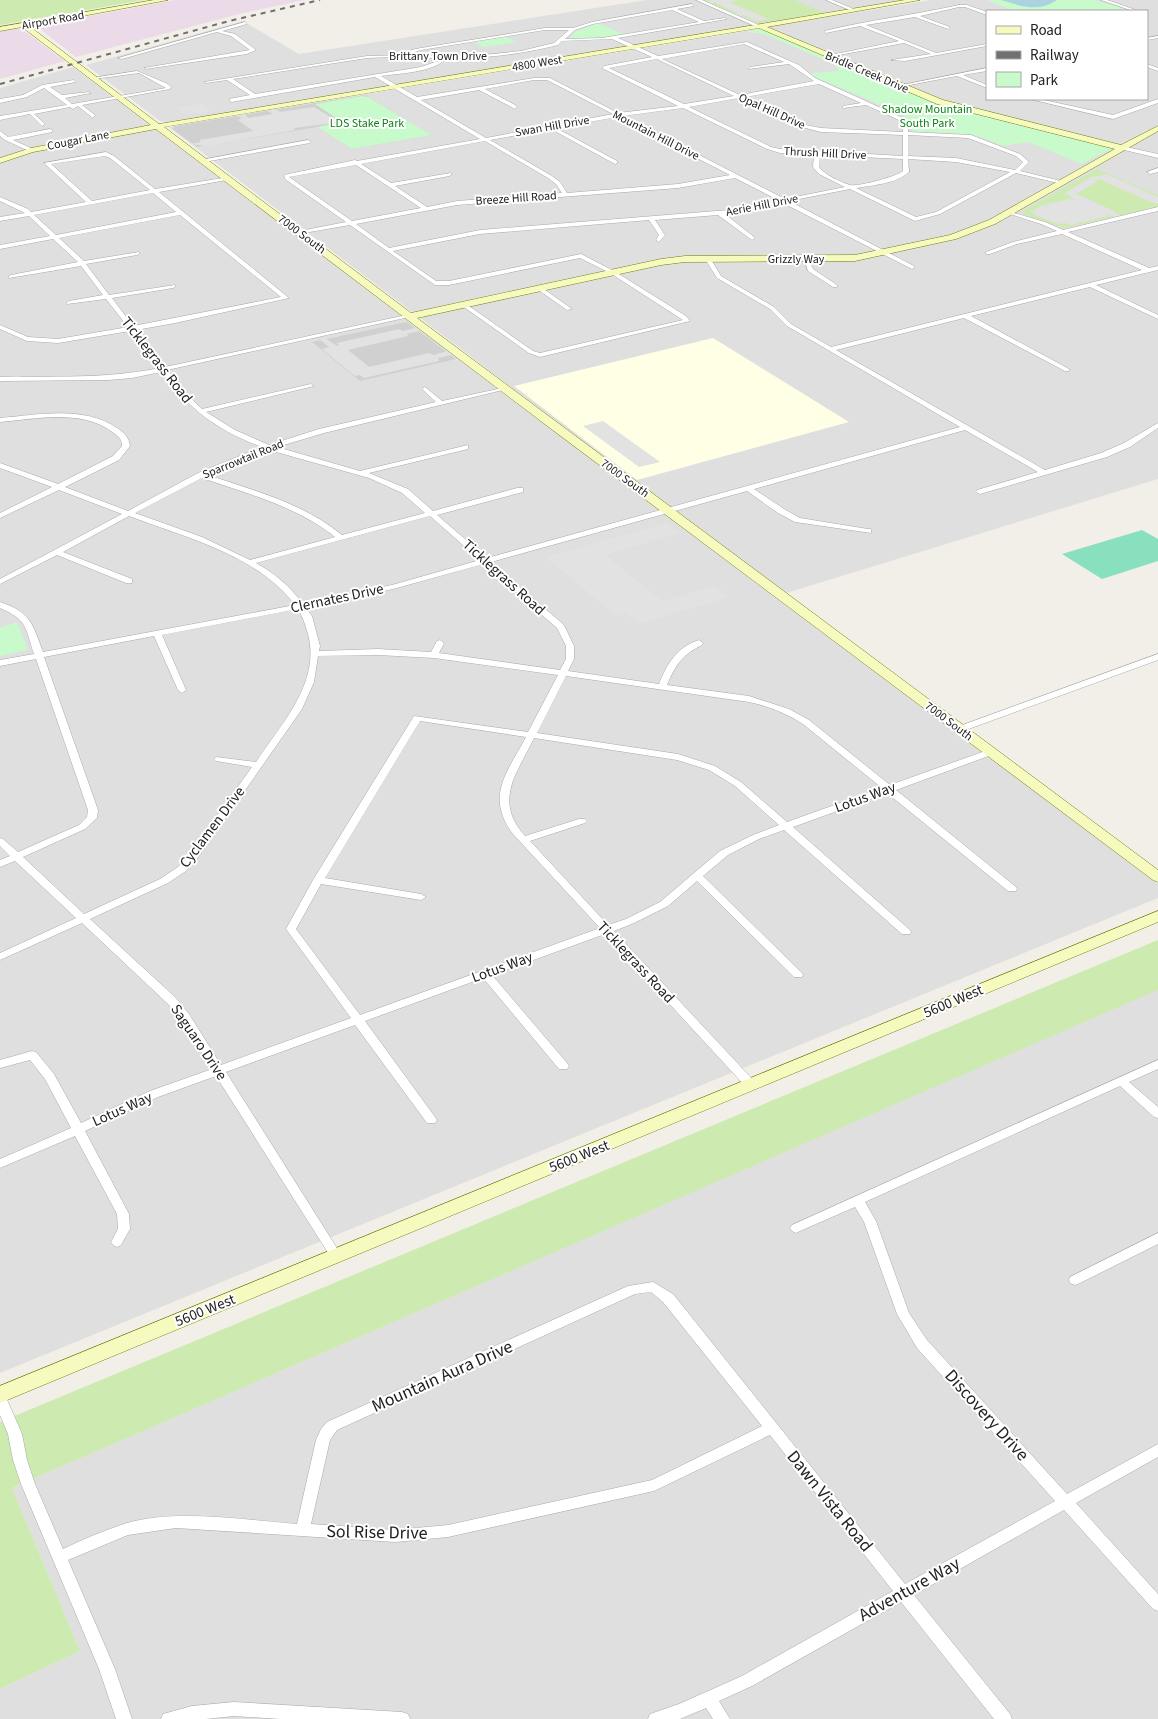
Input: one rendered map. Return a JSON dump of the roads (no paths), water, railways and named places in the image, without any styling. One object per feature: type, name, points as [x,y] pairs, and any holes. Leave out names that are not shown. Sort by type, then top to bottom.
[{"type":"street","name":"Airport Road","points":[[0,29],[165,0]]},
{"type":"street","name":"Bridle Creek Drive","points":[[698,0],[899,86],[950,105],[1158,156]]},
{"type":"street","points":[[828,0],[854,10]]},
{"type":"street","name":"4800 West","points":[[157,126],[917,0]]},
{"type":"street","points":[[1103,0],[1134,10]]},
{"type":"street","name":"Brittany Town Drive","points":[[206,82],[367,57],[502,55],[545,48],[563,40],[574,29],[592,22],[692,5]]},
{"type":"street","points":[[826,32],[859,24],[965,6],[986,14]]},
{"type":"street","points":[[672,8],[704,22]]},
{"type":"street","points":[[915,16],[948,28]]},
{"type":"street","points":[[563,40],[612,37],[725,19]]},
{"type":"street","points":[[127,64],[120,58],[245,23]]},
{"type":"street","points":[[859,24],[936,54]]},
{"type":"street","name":"7000 South","points":[[24,25],[72,64],[94,78],[204,160],[1158,877]]},
{"type":"street","points":[[408,56],[413,51],[421,49],[545,29],[574,29]]},
{"type":"street","points":[[94,78],[254,50],[233,35],[218,31]]},
{"type":"street","name":"Opal Hill Drive","points":[[612,37],[810,128],[959,135],[977,138],[1024,159],[1026,164],[1016,171]]},
{"type":"street","points":[[1148,39],[1158,37]]},
{"type":"street","points":[[1148,39],[1158,42]]},
{"type":"street","points":[[828,56],[904,42]]},
{"type":"street","points":[[658,58],[744,43],[790,63],[819,82],[901,118],[905,124],[905,133]]},
{"type":"street","points":[[893,60],[986,45]]},
{"type":"street","points":[[231,100],[431,66],[440,62],[445,57]]},
{"type":"street","name":"Thrush Hill Drive","points":[[658,58],[604,67],[774,150],[817,154],[965,161],[1062,182]]},
{"type":"street","points":[[750,68],[764,68],[790,63]]},
{"type":"street","points":[[899,86],[986,69]]},
{"type":"street","points":[[1148,73],[1158,70]]},
{"type":"street","points":[[0,118],[80,106],[168,89],[168,86],[142,71]]},
{"type":"street","points":[[375,75],[555,180],[565,194]]},
{"type":"street","points":[[957,75],[986,87]]},
{"type":"street","name":"Mountain Hill Drive","points":[[416,99],[534,78],[545,79],[912,267]]},
{"type":"street","points":[[229,79],[254,96]]},
{"type":"street","points":[[3,100],[25,96],[44,86],[74,81]]},
{"type":"street","name":"Swan Hill Drive","points":[[350,223],[286,176],[551,126],[684,106],[819,82]]},
{"type":"street","points":[[44,86],[51,89],[73,107]]},
{"type":"street","points":[[480,88],[515,107]]},
{"type":"street","points":[[62,97],[89,93]]},
{"type":"street","points":[[3,100],[11,105]]},
{"type":"street","points":[[1037,100],[1113,118],[1158,101]]},
{"type":"street","points":[[845,107],[868,103]]},
{"type":"street","points":[[80,106],[93,116]]},
{"type":"street","points":[[17,110],[23,115]]},
{"type":"street","points":[[31,114],[42,124]]},
{"type":"street","name":"Cougar Lane","points":[[0,161],[31,150],[157,126]]},
{"type":"street","points":[[551,126],[615,162]]},
{"type":"street","name":"Grizzly Way","points":[[411,316],[661,262],[708,259],[856,258],[972,231],[1010,212],[1158,128]]},
{"type":"street","points":[[3,137],[50,131]]},
{"type":"street","name":"Aerie Hill Drive","points":[[387,250],[480,232],[720,213],[850,188],[902,175],[906,172],[905,133]]},
{"type":"street","points":[[3,137],[31,150]]},
{"type":"street","points":[[204,160],[308,142]]},
{"type":"street","points":[[0,327],[28,339],[48,342],[132,329],[286,298],[106,154],[47,164],[90,202]]},
{"type":"street","points":[[817,154],[816,167],[818,172],[915,219],[938,213],[1016,171]]},
{"type":"street","points":[[355,162],[425,208]]},
{"type":"street","points":[[1150,172],[1158,170]]},
{"type":"street","points":[[389,185],[449,174]]},
{"type":"street","name":"Breeze Hill Road","points":[[300,233],[425,208],[468,202],[685,185],[734,176]]},
{"type":"street","points":[[0,219],[227,178]]},
{"type":"street","name":"Ticklegrass Road","points":[[0,199],[19,205],[30,213],[82,263],[185,398],[200,411],[232,432],[268,447],[306,459],[362,472],[399,487],[487,561],[565,633],[571,653],[563,673],[506,785],[502,799],[507,819],[523,840],[751,1085]]},
{"type":"street","points":[[988,253],[1015,243],[1158,209]]},
{"type":"street","points":[[1010,212],[1036,220],[1147,270]]},
{"type":"street","points":[[0,247],[181,213]]},
{"type":"street","points":[[720,213],[752,238]]},
{"type":"street","points":[[651,218],[662,235],[659,240]]},
{"type":"street","points":[[350,223],[439,284],[576,256],[587,258],[612,272],[684,317],[687,321],[540,355],[531,352],[464,305]]},
{"type":"street","points":[[11,277],[137,252]]},
{"type":"street","points":[[708,259],[719,277],[772,308],[788,325],[1044,473]]},
{"type":"street","points":[[806,259],[810,270],[835,286]]},
{"type":"street","points":[[831,349],[1158,268]]},
{"type":"street","points":[[1090,284],[1158,317]]},
{"type":"street","points":[[69,303],[173,286]]},
{"type":"street","points":[[539,288],[569,308]]},
{"type":"street","points":[[0,379],[108,378],[163,370],[411,316]]},
{"type":"street","points":[[965,316],[1067,370]]},
{"type":"street","points":[[200,411],[311,386]]},
{"type":"street","name":"Sparrowtail Road","points":[[0,582],[201,475],[268,447],[322,432],[505,388]]},
{"type":"street","points":[[424,390],[442,403]]},
{"type":"street","points":[[0,420],[85,417],[106,424],[126,441],[124,451],[116,458],[0,516]]},
{"type":"street","points":[[980,492],[1115,451],[1158,425]]},
{"type":"street","name":"Clernates Drive","points":[[0,663],[380,590],[964,428]]},
{"type":"street","points":[[362,472],[465,447]]},
{"type":"street","name":"Cyclamen Drive","points":[[0,465],[215,545],[250,562],[282,584],[300,606],[313,634],[315,654],[310,682],[301,702],[195,854],[182,869],[154,886],[0,958]]},
{"type":"street","points":[[201,475],[292,507],[312,517],[340,538]]},
{"type":"street","points":[[748,488],[781,511],[798,520],[868,531]]},
{"type":"street","points":[[250,562],[520,490]]},
{"type":"street","points":[[56,552],[129,581]]},
{"type":"street","points":[[0,605],[18,613],[28,623],[91,802],[93,814],[82,827],[0,864]]},
{"type":"street","points":[[157,633],[182,690]]},
{"type":"street","points":[[434,655],[440,643]]},
{"type":"street","points":[[662,687],[674,660],[684,650],[699,643]]},
{"type":"street","points":[[315,654],[378,652],[434,655],[767,700],[806,722],[1012,889]]},
{"type":"street","points":[[960,729],[1158,657]]},
{"type":"street","points":[[431,1120],[291,929],[318,880],[417,718],[666,755],[701,764],[721,772],[786,825],[906,932]]},
{"type":"street","name":"Lotus Way","points":[[0,1164],[37,1150],[77,1128],[154,1094],[630,921],[658,907],[737,846],[786,825],[991,752]]},
{"type":"street","points":[[219,759],[258,765]]},
{"type":"street","points":[[523,840],[582,821]]},
{"type":"street","name":"Saguaro Drive","points":[[0,841],[172,1001],[185,1017],[336,1256]]},
{"type":"street","points":[[698,877],[798,975]]},
{"type":"street","points":[[318,880],[421,897]]},
{"type":"street","name":"5600 West","points":[[0,1397],[1158,916]]},
{"type":"street","points":[[486,973],[563,1066]]},
{"type":"street","points":[[0,1064],[32,1055],[50,1077],[123,1214],[125,1226],[123,1235],[117,1242]]},
{"type":"street","points":[[796,1228],[1158,1064]]},
{"type":"street","points":[[1121,1081],[1158,1114]]},
{"type":"street","name":"Discovery Drive","points":[[857,1200],[870,1221],[896,1295],[910,1328],[922,1344],[1158,1604]]},
{"type":"street","points":[[1075,1280],[1158,1238]]},
{"type":"street","name":"Dawn Vista Road","points":[[653,1287],[668,1298],[1004,1719]]},
{"type":"street","name":"Mountain Aura Drive","points":[[303,1530],[323,1440],[332,1426],[633,1289],[653,1287]]},
{"type":"street","points":[[0,1397],[15,1434],[25,1476],[108,1669],[124,1719]]},
{"type":"street","name":"Sol Rise Drive","points":[[59,1557],[115,1533],[164,1523],[189,1522],[382,1535],[422,1535],[613,1495],[664,1481],[772,1428]]},
{"type":"street","name":"Adventure Way","points":[[656,1719],[710,1699],[747,1681],[1158,1450]]},
{"type":"street","points":[[710,1699],[722,1719]]},
{"type":"street","points":[[169,1719],[192,1713],[234,1709],[293,1715],[402,1719]]},
{"type":"water","points":[[1001,0],[1057,0],[1043,6],[1029,7]]},
{"type":"railway","points":[[0,84],[229,21],[320,0]]},
{"type":"park label","name":"Shadow Mountain South Park","points":[[927,116]]},
{"type":"park label","name":"LDS Stake Park","points":[[367,123]]}]
